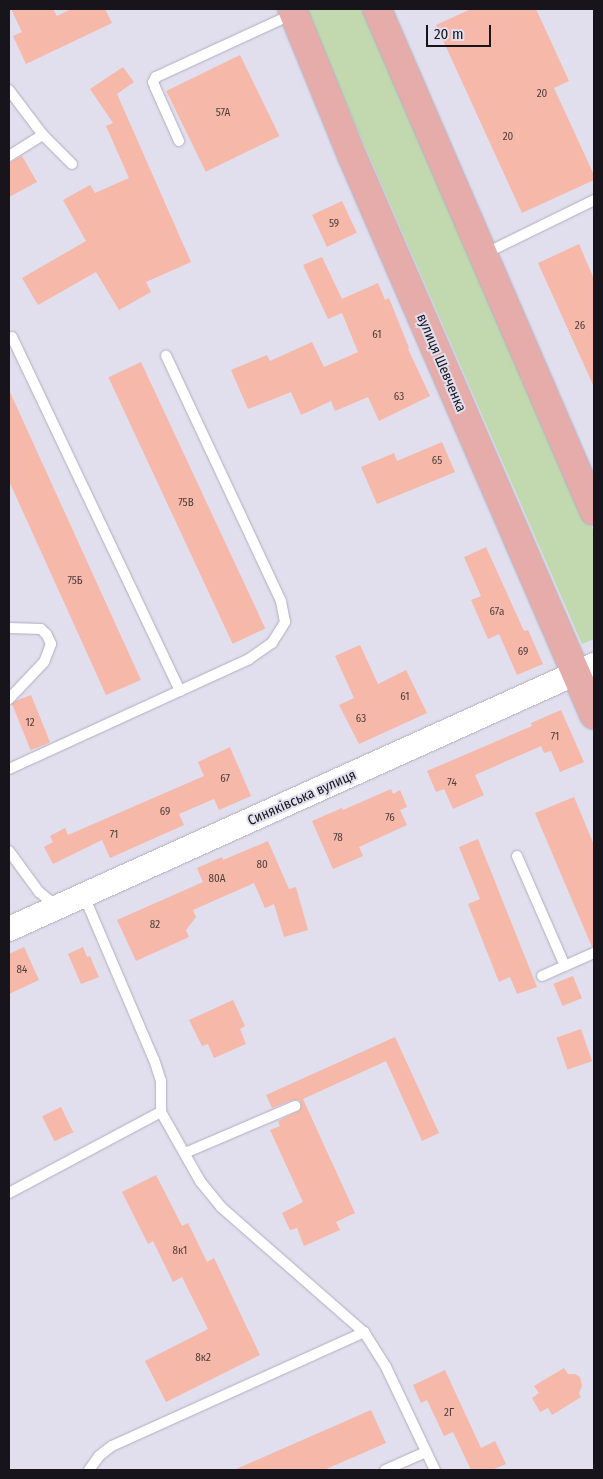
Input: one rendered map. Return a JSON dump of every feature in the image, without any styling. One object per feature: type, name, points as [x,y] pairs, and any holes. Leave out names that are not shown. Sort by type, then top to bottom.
[{"type":"main road","points":[[380,10],[483,255],[594,511]]},
{"type":"main road","name":"вулиця Шевченка","points":[[293,11],[356,165],[585,669],[594,715]]},
{"type":"street","name":"Синяківська вулиця","points":[[9,929],[585,669]]},
{"type":"lane","points":[[179,141],[153,82],[156,77],[293,11]]},
{"type":"lane","points":[[9,90],[43,135],[72,164]]},
{"type":"lane","points":[[9,156],[43,135]]},
{"type":"lane","points":[[483,255],[594,200]]},
{"type":"lane","points":[[12,337],[180,691]]},
{"type":"lane","points":[[9,769],[249,659],[272,643],[285,622],[285,612],[166,356]]},
{"type":"lane","points":[[9,628],[40,629],[47,635],[51,644],[44,662],[9,699]]},
{"type":"lane","points":[[9,850],[39,892],[58,908]]},
{"type":"lane","points":[[517,856],[565,966]]},
{"type":"lane","points":[[84,896],[154,1060],[161,1081],[161,1112],[200,1181],[221,1207],[364,1332],[386,1367],[435,1470]]},
{"type":"lane","points":[[542,976],[594,954]]},
{"type":"lane","points":[[185,1153],[295,1106]]},
{"type":"lane","points":[[9,1193],[161,1112]]},
{"type":"lane","points":[[89,1470],[99,1456],[112,1446],[364,1332]]},
{"type":"lane","points":[[385,1470],[426,1452]]},
{"type":"green space","points":[[305,9],[367,9],[594,532],[594,639],[582,644]]},
{"type":"building","points":[[11,9],[53,9],[57,16],[71,9],[105,9],[112,23],[26,64],[13,36],[22,32]]},
{"type":"building","points":[[471,9],[536,9],[569,81],[554,88],[594,175],[594,180],[522,213],[436,25]]},
{"type":"building","points":[[240,55],[279,136],[206,172],[166,91]]},
{"type":"building","points":[[123,67],[134,82],[117,94],[191,262],[146,282],[151,292],[119,310],[96,272],[38,305],[22,278],[86,241],[63,200],[90,185],[95,193],[129,178],[106,126],[113,123],[90,89]]},
{"type":"building","points":[[22,156],[37,182],[9,197],[9,163]]},
{"type":"building","points":[[342,201],[357,233],[327,247],[312,215]]},
{"type":"building","points":[[579,244],[594,279],[594,387],[538,263]]},
{"type":"building","points":[[322,257],[342,299],[378,283],[385,300],[389,298],[408,349],[430,396],[379,421],[368,397],[335,411],[331,401],[301,415],[291,392],[248,409],[231,370],[267,355],[270,361],[312,342],[324,367],[358,352],[342,313],[328,319],[303,265]]},
{"type":"building","points":[[141,362],[265,628],[233,644],[108,377]]},
{"type":"building","points":[[9,390],[141,680],[106,695],[9,481]]},
{"type":"building","points":[[442,442],[455,472],[377,504],[361,467],[394,453],[397,461]]},
{"type":"building","points":[[486,547],[524,631],[528,630],[543,664],[517,675],[499,634],[488,639],[471,600],[481,596],[464,557]]},
{"type":"building","points":[[360,645],[378,684],[406,670],[427,713],[359,744],[339,705],[354,698],[335,656]]},
{"type":"building","points":[[31,695],[50,742],[31,750],[12,703]]},
{"type":"building","points":[[561,710],[584,762],[560,772],[551,751],[544,753],[541,746],[475,775],[484,795],[453,809],[444,789],[436,792],[427,771],[532,726],[531,723]]},
{"type":"building","points":[[230,747],[251,796],[219,810],[214,799],[179,814],[184,825],[110,858],[102,840],[53,864],[44,847],[53,842],[50,836],[65,828],[68,835],[204,776],[198,762]]},
{"type":"building","points":[[391,789],[393,794],[400,790],[407,807],[400,810],[407,825],[359,847],[363,856],[333,869],[312,821]]},
{"type":"building","points":[[574,797],[594,845],[594,946],[592,947],[535,813]]},
{"type":"building","points":[[478,839],[537,987],[517,994],[510,977],[499,982],[468,904],[480,899],[459,847]]},
{"type":"building","points":[[268,841],[289,889],[296,887],[308,930],[284,937],[274,904],[265,908],[254,883],[193,910],[196,917],[186,930],[189,937],[136,961],[117,920],[203,882],[197,868],[222,857],[223,860]]},
{"type":"building","points":[[24,947],[39,980],[9,994],[9,954]]},
{"type":"building","points":[[83,947],[87,957],[90,956],[99,977],[81,984],[68,954]]},
{"type":"building","points":[[573,976],[582,998],[563,1006],[554,984]]},
{"type":"building","points":[[233,1000],[245,1026],[240,1029],[246,1044],[214,1058],[208,1044],[202,1046],[189,1020]]},
{"type":"building","points":[[581,1029],[592,1061],[567,1070],[556,1037]]},
{"type":"building","points":[[395,1037],[439,1133],[422,1141],[386,1061],[303,1099],[355,1213],[336,1222],[340,1230],[304,1246],[297,1228],[290,1230],[282,1213],[303,1202],[270,1130],[280,1126],[278,1121],[300,1110],[301,1104],[299,1100],[293,1100],[272,1108],[266,1095]]},
{"type":"building","points":[[61,1107],[73,1132],[54,1141],[42,1116]]},
{"type":"building","points":[[156,1175],[182,1226],[188,1223],[207,1262],[214,1258],[260,1355],[166,1402],[145,1361],[208,1329],[182,1277],[173,1282],[153,1241],[148,1244],[122,1192]]},
{"type":"building","points":[[564,1368],[568,1374],[575,1374],[580,1377],[582,1386],[579,1393],[581,1397],[552,1415],[548,1408],[540,1412],[532,1398],[539,1393],[534,1386]]},
{"type":"building","points":[[445,1370],[481,1448],[495,1441],[506,1464],[492,1470],[471,1470],[453,1432],[444,1436],[427,1400],[421,1403],[413,1385]]},
{"type":"building","points":[[371,1410],[386,1443],[324,1470],[234,1470]]}]
